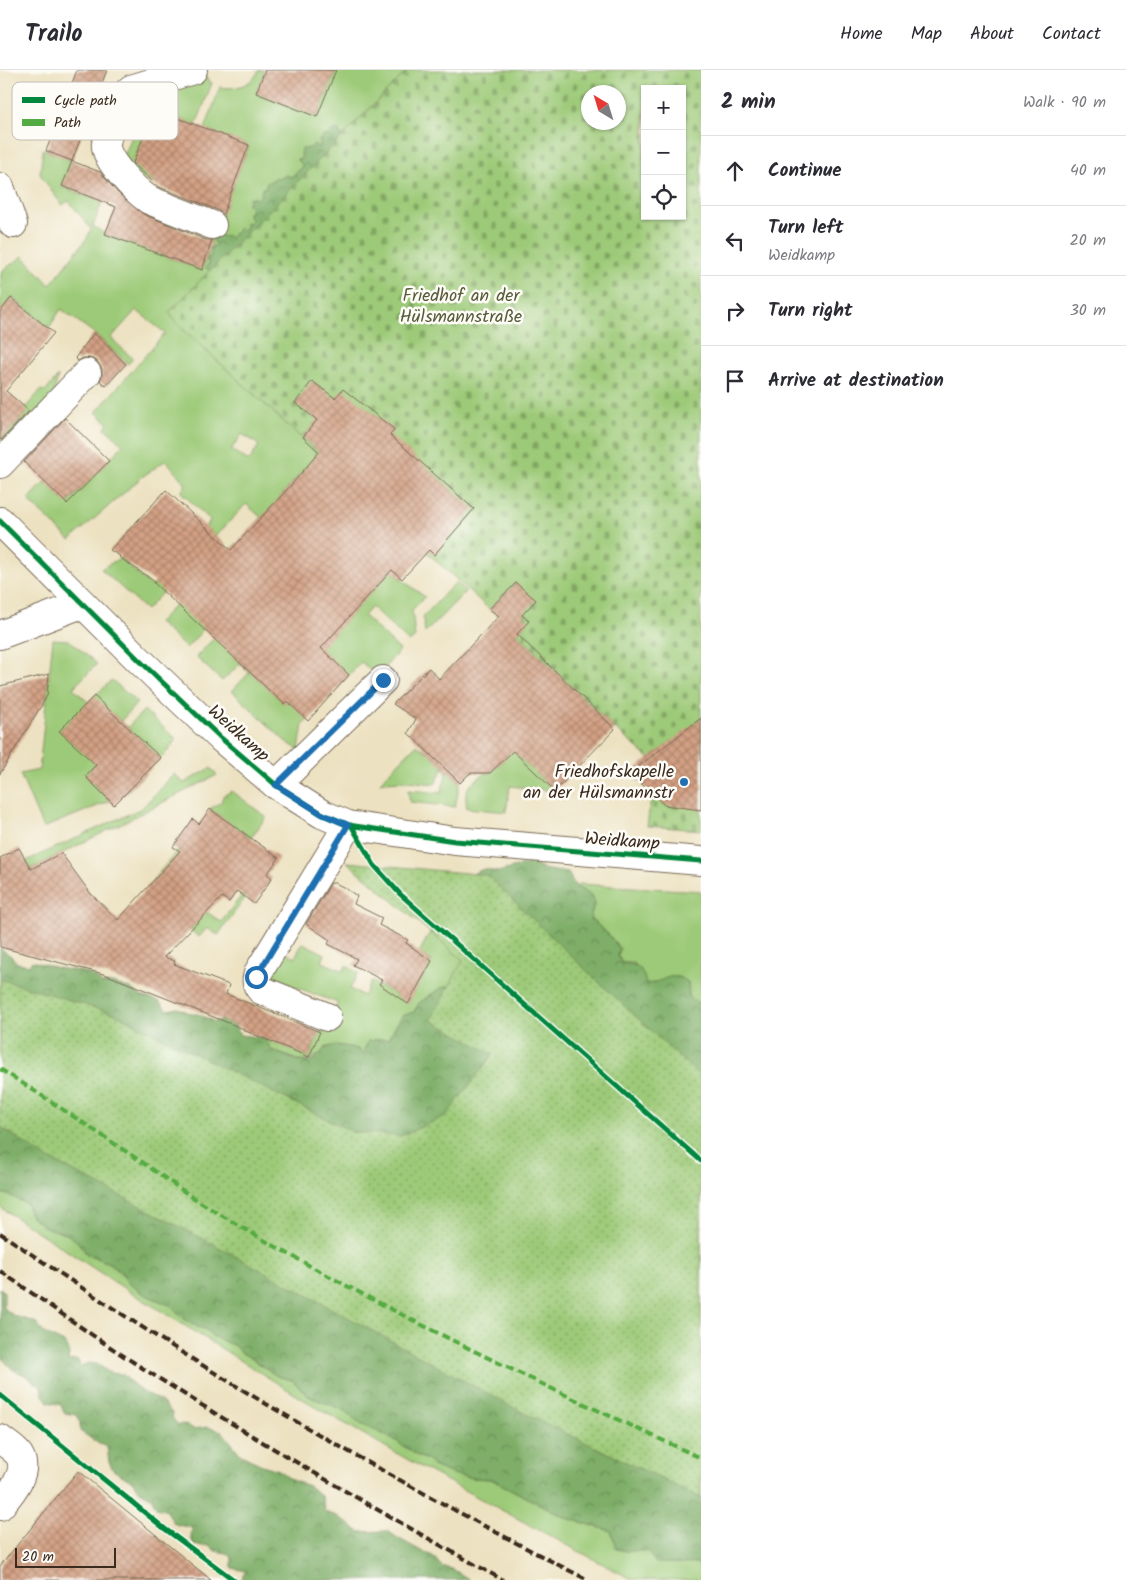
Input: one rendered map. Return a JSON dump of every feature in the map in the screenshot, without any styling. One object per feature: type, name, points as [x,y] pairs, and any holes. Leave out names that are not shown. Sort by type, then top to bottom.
[{"type":"street","points":[[154,82],[193,70]]},
{"type":"street","points":[[107,140],[106,151],[127,181],[141,195],[212,225]]},
{"type":"street","points":[[0,187],[13,224]]},
{"type":"street","points":[[0,464],[87,373]]},
{"type":"street","name":"Weidkamp","points":[[0,521],[195,714],[276,785],[322,814],[348,825],[455,841],[701,862]]},
{"type":"street","points":[[0,635],[82,604]]},
{"type":"street","points":[[276,785],[383,680]]},
{"type":"street","points":[[327,1017],[261,990],[257,985],[256,977],[348,825]]},
{"type":"street","points":[[0,1439],[18,1455],[22,1465],[14,1488],[0,1506]]},
{"type":"green space","points":[[259,70],[265,70],[256,93],[317,117],[336,70],[408,70],[209,271],[175,322],[318,453],[270,509],[368,596],[391,571],[425,597],[412,610],[415,637],[409,642],[372,607],[364,616],[400,650],[377,676],[361,662],[303,724],[299,750],[285,741],[232,691],[249,673],[240,664],[222,681],[196,657],[215,637],[205,628],[186,648],[158,622],[237,543],[335,632],[360,605],[246,504],[146,610],[101,569],[120,558],[152,587],[206,527],[210,520],[181,492],[186,485],[166,460],[142,477],[70,540],[28,500],[45,482],[67,504],[123,445],[105,428],[108,423],[96,412],[165,333],[136,310],[111,338],[133,359],[128,364],[94,333],[61,309],[49,328],[12,297],[0,312],[2,271],[23,256],[50,285],[87,238],[91,229],[69,201],[62,205],[40,174],[43,149],[72,161],[62,187],[102,202],[93,226],[105,234],[202,270],[212,244],[209,243],[249,146],[205,129],[220,87],[238,87],[248,83]],"holes":[[[242,434],[259,445],[249,461],[231,450]]]},
{"type":"green space","name":"Friedhof an der Hülsmannstraße","points":[[408,70],[701,70],[701,830],[647,826],[656,764],[615,729],[499,616],[489,609],[175,322],[169,312]]},
{"type":"green space","points":[[204,76],[212,83],[196,125],[178,118],[178,83]]},
{"type":"green space","points":[[338,130],[342,137],[345,137],[211,272],[209,271],[206,268],[209,264],[207,259],[211,256],[212,247],[216,245],[213,237],[217,238],[220,235],[230,238],[239,228],[243,230],[247,226],[245,224],[252,221],[248,215],[252,211],[247,203],[250,201],[249,197],[257,200],[261,195],[262,188],[266,188],[266,184],[277,177],[279,179],[286,175],[291,177],[303,167],[297,160],[302,158],[302,149],[310,148],[314,144],[318,147],[321,146],[319,140],[325,135],[329,136],[331,131]]},
{"type":"green space","points":[[131,140],[142,140],[132,165],[163,177],[160,186],[137,175],[129,166],[125,154]]},
{"type":"green space","points":[[58,376],[52,401],[7,448],[0,443],[0,437],[41,390],[46,391]]},
{"type":"green space","points":[[456,582],[466,591],[425,633],[423,617]]},
{"type":"green space","points":[[53,639],[69,640],[97,664],[73,688],[88,702],[112,680],[137,703],[120,722],[128,727],[144,710],[176,739],[168,751],[125,794],[95,764],[85,776],[110,801],[43,828],[20,774],[39,770]]},
{"type":"green space","points":[[416,745],[428,752],[460,783],[455,807],[410,802],[408,790],[441,793],[447,772],[443,768],[435,784],[408,781],[380,782]]},
{"type":"green space","points":[[510,748],[555,791],[510,786],[506,812],[467,808],[466,793],[469,786],[483,774],[490,773],[502,762],[504,754]]},
{"type":"green space","points":[[211,768],[217,775],[31,869],[26,861],[142,808],[174,774],[184,783]]},
{"type":"green space","points":[[232,791],[266,817],[251,838],[210,809],[221,802],[223,796]]},
{"type":"green space","points":[[178,850],[185,855],[201,908],[221,922],[242,895],[245,898],[218,935],[207,928],[199,937],[190,930],[193,927],[148,886]]},
{"type":"green space","points":[[347,862],[487,875],[701,1077],[701,1498],[516,1409],[215,1245],[40,1154],[0,1126],[0,979],[115,1014],[353,1132],[401,1136],[446,1116],[493,1054],[431,1020],[463,960]]},
{"type":"green space","points":[[531,863],[543,869],[568,873],[576,887],[590,894],[595,902],[590,918],[609,935],[620,949],[618,956],[622,963],[636,966],[642,971],[646,984],[671,977],[682,978],[688,982],[689,997],[701,1005],[701,1357],[0,1046],[0,948],[17,963],[29,965],[32,961],[84,972],[94,976],[102,984],[113,983],[132,989],[140,996],[159,1001],[167,1010],[178,1008],[215,1022],[227,1019],[232,1020],[240,1035],[265,1038],[271,1050],[295,1059],[312,1060],[317,1058],[328,1047],[337,1045],[360,1050],[362,1055],[368,1041],[388,1039],[402,1016],[414,1012],[419,1003],[441,988],[454,983],[470,965],[474,873],[484,869],[498,872]]},
{"type":"green space","points":[[579,884],[701,891],[701,1005],[689,997],[688,982],[660,981],[655,984],[646,985],[633,963],[622,963],[618,956],[620,949],[609,935],[590,918],[590,894],[576,887]]},
{"type":"green space","points":[[430,932],[464,960],[450,986],[434,992],[414,1012],[402,1016],[388,1039],[368,1041],[361,1056],[360,1050],[326,1047],[313,1058],[300,1060],[271,1050],[265,1038],[309,1057],[320,1032],[338,1003],[269,976],[283,951],[295,957],[303,943],[325,954],[322,962],[344,971],[346,965],[358,973],[350,989],[364,996],[372,981],[408,1003],[432,961],[419,953]]},
{"type":"green space","points":[[0,1098],[701,1474],[701,1564],[656,1563],[647,1551],[616,1549],[611,1531],[567,1518],[491,1479],[453,1474],[433,1466],[427,1460],[392,1438],[361,1424],[344,1410],[308,1396],[292,1380],[277,1376],[240,1352],[235,1346],[212,1336],[205,1329],[196,1327],[184,1319],[170,1305],[145,1295],[128,1283],[123,1274],[109,1263],[87,1254],[77,1241],[65,1233],[45,1227],[30,1215],[27,1204],[9,1195],[0,1193]]},
{"type":"green space","points":[[0,1193],[9,1195],[27,1204],[30,1215],[45,1227],[65,1233],[77,1241],[87,1254],[109,1263],[148,1296],[170,1305],[184,1319],[205,1329],[212,1336],[236,1346],[240,1352],[277,1376],[292,1380],[308,1396],[344,1410],[361,1424],[392,1438],[427,1460],[433,1466],[453,1474],[491,1479],[567,1518],[611,1531],[647,1550],[680,1564],[699,1563],[701,1564],[701,1580],[634,1580],[419,1466],[314,1406],[116,1283],[0,1207]]},
{"type":"green space","points":[[0,1288],[4,1291],[4,1308],[14,1316],[35,1322],[44,1333],[66,1344],[69,1353],[68,1361],[78,1360],[80,1366],[89,1363],[97,1364],[110,1373],[122,1374],[141,1391],[161,1401],[172,1413],[173,1419],[178,1425],[184,1424],[194,1429],[207,1427],[222,1431],[241,1455],[262,1465],[279,1470],[291,1480],[309,1486],[321,1496],[325,1512],[337,1516],[360,1532],[388,1531],[433,1556],[441,1566],[454,1570],[470,1580],[246,1580],[242,1578],[246,1571],[232,1568],[232,1559],[227,1553],[215,1551],[209,1545],[193,1544],[192,1528],[174,1523],[167,1511],[157,1508],[151,1497],[138,1490],[133,1482],[113,1470],[109,1462],[107,1447],[80,1431],[80,1423],[76,1415],[64,1413],[61,1405],[48,1402],[43,1395],[40,1385],[13,1370],[0,1356]]},
{"type":"building","points":[[77,70],[107,70],[102,82],[72,82]]},
{"type":"building","points":[[265,70],[336,70],[317,117],[256,93]]},
{"type":"building","points":[[178,118],[249,145],[223,214],[218,210],[157,186],[133,163],[142,140],[178,140]]},
{"type":"building","points":[[50,140],[80,140],[72,161],[46,151]]},
{"type":"building","points":[[72,161],[100,172],[118,193],[143,214],[206,240],[212,240],[202,270],[105,234],[116,207],[62,186]]},
{"type":"building","points":[[11,298],[54,333],[6,391],[29,411],[1,440],[0,312]]},
{"type":"building","points":[[94,333],[126,364],[106,386],[100,381],[102,369],[97,361],[83,358],[78,361],[75,358]]},
{"type":"building","points":[[312,381],[335,398],[343,389],[395,430],[390,435],[474,509],[434,555],[429,550],[402,579],[392,570],[321,648],[349,675],[308,721],[287,701],[284,704],[155,582],[110,550],[166,490],[231,550],[319,452],[303,437],[317,420],[295,403]]},
{"type":"building","points":[[65,418],[109,461],[67,504],[24,462]]},
{"type":"building","points":[[516,583],[536,600],[522,615],[529,621],[517,634],[615,729],[555,791],[513,751],[490,773],[470,773],[460,783],[408,733],[416,719],[393,704],[429,668],[439,679],[499,616],[489,609]]},
{"type":"building","points":[[49,674],[47,696],[0,774],[0,686]]},
{"type":"building","points":[[94,696],[161,758],[114,805],[85,776],[96,765],[59,731]]},
{"type":"building","name":"Friedhofskapelle an der Hülsmannstr","points":[[701,718],[701,810],[664,805],[630,773]]},
{"type":"building","points":[[210,809],[279,858],[267,874],[272,878],[254,904],[237,891],[229,902],[222,897],[164,957],[175,961],[174,964],[229,985],[226,994],[320,1032],[309,1057],[107,975],[0,947],[0,858],[19,848],[31,869],[61,853],[91,894],[118,920],[180,851],[173,847],[193,819],[199,824]]},
{"type":"building","points":[[331,883],[345,888],[357,896],[354,904],[382,918],[379,925],[408,940],[406,943],[432,961],[408,1004],[379,984],[382,980],[353,965],[357,959],[328,944],[330,940],[306,924]]},
{"type":"building","points":[[78,1471],[211,1580],[0,1580],[0,1566]]},
{"type":"railway","points":[[0,1233],[138,1325],[280,1412],[356,1456],[588,1580]]},
{"type":"railway","points":[[0,1271],[188,1397],[322,1477],[503,1580]]},
{"type":"marked path","points":[[0,1069],[210,1208],[290,1255],[464,1346],[701,1458]]},
{"type":"cycle path","points":[[0,521],[138,659],[221,738],[276,785],[322,814],[348,825],[455,841],[701,861]]},
{"type":"cycle path","points":[[351,825],[374,865],[400,894],[701,1161]]},
{"type":"cycle path","points":[[0,1395],[165,1529],[234,1580]]},
{"type":"place","name":"Friedhofskapelle an der Hülsmannstr","points":[[684,782]]},
{"type":"route","points":[[256,977],[348,825],[322,814],[276,785],[383,680]]}]
